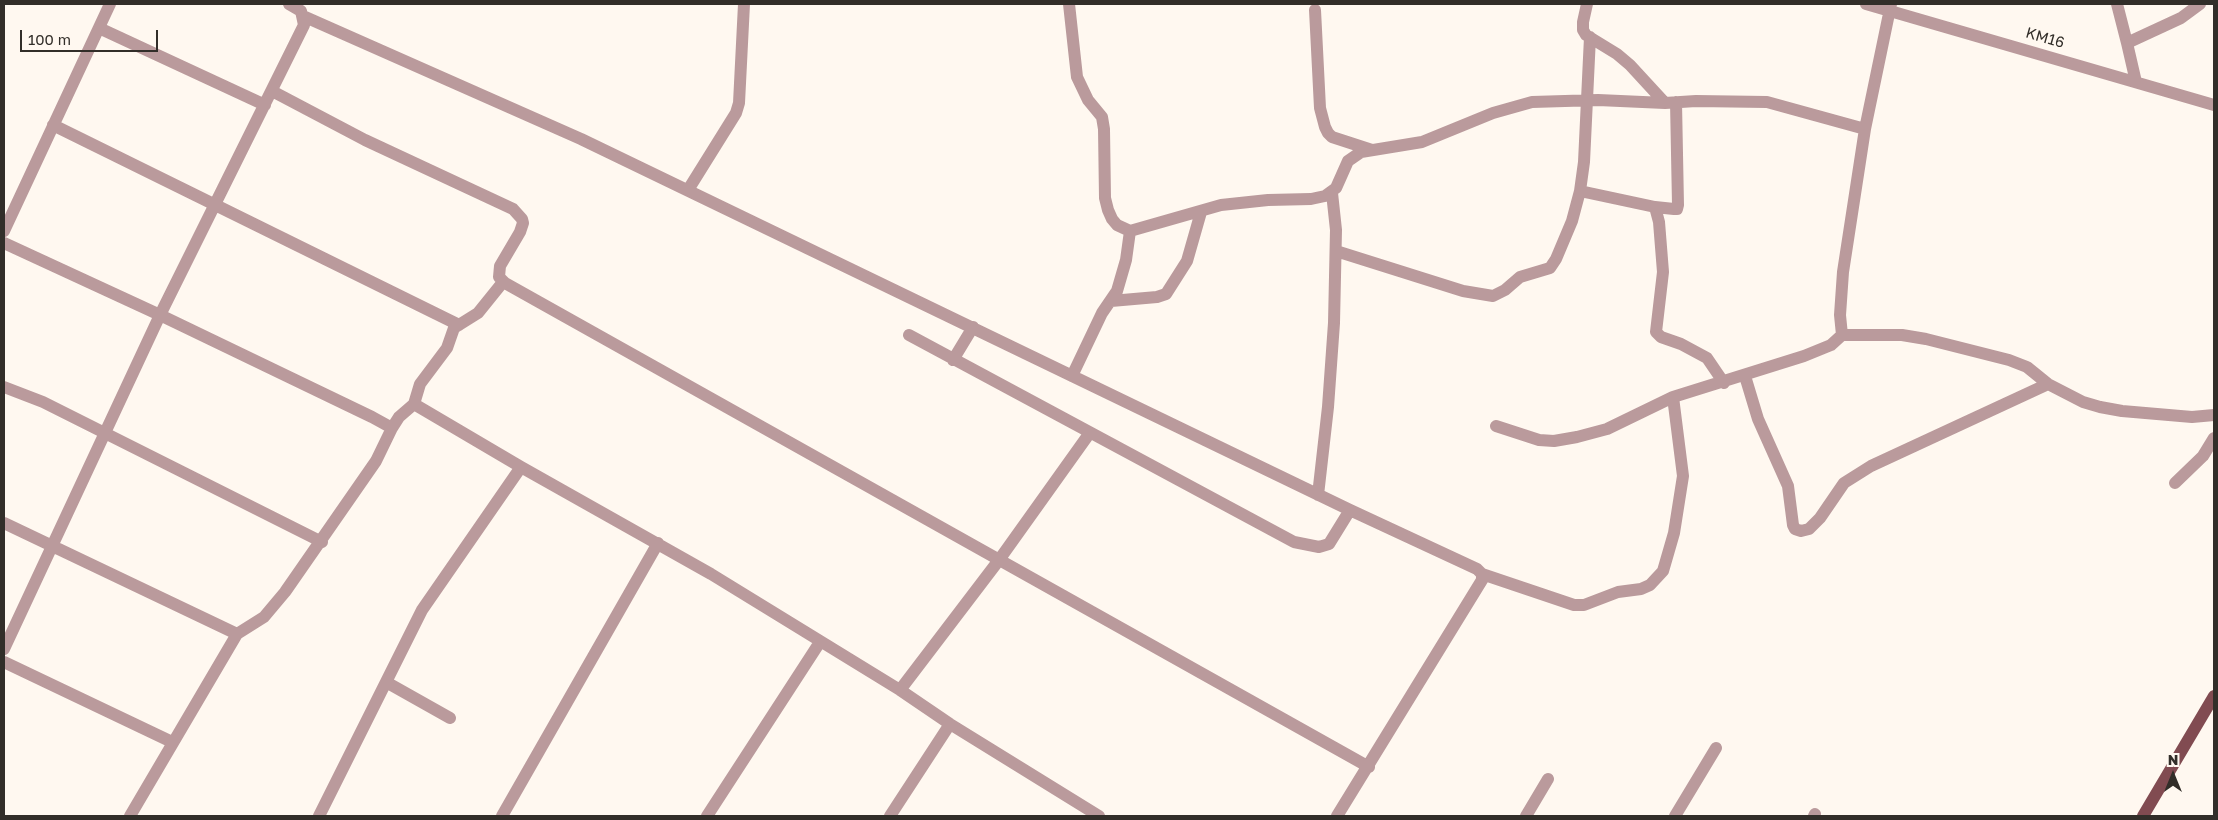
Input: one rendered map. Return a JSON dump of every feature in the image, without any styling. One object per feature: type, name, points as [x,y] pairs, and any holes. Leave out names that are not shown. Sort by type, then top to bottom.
[{"type":"main road","points":[[2143,816],[2214,696]]},
{"type":"street","points":[[4,231],[110,4]]},
{"type":"street","points":[[289,4],[297,8],[303,16],[422,70],[513,108],[688,190],[1476,569],[1482,574],[1578,605],[1618,592],[1641,589],[1658,578],[1663,571],[1674,532],[1683,476],[1674,398]]},
{"type":"street","points":[[688,190],[736,112],[739,103],[744,4]]},
{"type":"street","points":[[1069,4],[1077,77],[1088,100],[1102,117],[1104,128],[1105,198],[1108,210],[1117,225],[1130,231],[1221,205],[1268,200],[1311,199],[1332,193],[1339,183],[1348,161],[1361,152],[1422,142],[1493,112],[1521,104],[1586,100],[1671,103],[1733,100],[1767,102],[1865,129]]},
{"type":"street","points":[[1580,191],[1674,210],[1677,209],[1678,205],[1671,103],[1617,54],[1590,37],[1583,30],[1582,22],[1587,4]]},
{"type":"street","name":"KM16","points":[[1866,4],[1890,7],[2214,105]]},
{"type":"street","points":[[2117,4],[2136,82]]},
{"type":"street","points":[[2127,43],[2181,18],[2200,4]]},
{"type":"street","points":[[1842,336],[1840,315],[1843,272],[1865,129],[1890,7]]},
{"type":"street","points":[[1315,10],[1320,108],[1328,133],[1372,150]]},
{"type":"street","points":[[4,649],[160,315],[304,25],[303,16]]},
{"type":"street","points":[[99,28],[265,105]]},
{"type":"street","points":[[1336,251],[1463,291],[1494,296],[1506,290],[1520,276],[1550,268],[1556,259],[1572,221],[1580,191],[1584,162],[1590,37]]},
{"type":"street","points":[[272,91],[365,140],[512,209],[522,219],[523,224],[500,266],[499,277],[503,282],[1369,767]]},
{"type":"street","points":[[53,125],[458,324]]},
{"type":"street","points":[[1318,494],[1330,382],[1336,251],[1332,193]]},
{"type":"street","points":[[1655,207],[1659,222],[1662,272],[1656,332],[1662,337],[1681,344],[1707,358],[1724,383]]},
{"type":"street","points":[[1111,301],[1157,297],[1166,294],[1187,261],[1201,212]]},
{"type":"street","points":[[1072,376],[1102,313],[1111,301],[1120,281],[1130,231]]},
{"type":"street","points":[[4,243],[372,416],[392,428]]},
{"type":"street","points":[[130,816],[237,634],[264,617],[322,542],[376,462],[399,416],[414,404],[420,384],[447,348],[452,331],[458,324],[478,313],[503,282]]},
{"type":"street","points":[[953,360],[973,327]]},
{"type":"street","points":[[908,335],[1089,434],[1294,542],[1319,547],[1329,544],[1350,510]]},
{"type":"street","points":[[1496,426],[1539,440],[1554,441],[1607,429],[1674,398],[1804,356],[1831,345],[1842,336],[1902,335],[1926,339],[2009,360],[2027,367],[2048,384],[2083,402],[2122,411],[2192,417],[2214,415]]},
{"type":"street","points":[[1746,376],[1758,418],[1788,486],[1793,525],[1795,529],[1800,531],[1809,528],[1820,518],[1844,484],[1871,466],[2048,384]]},
{"type":"street","points":[[4,387],[43,402],[322,542]]},
{"type":"street","points":[[414,404],[521,468],[658,543],[900,690],[950,724],[1099,816]]},
{"type":"street","points":[[900,690],[999,560],[1089,434]]},
{"type":"street","points":[[2175,483],[2203,456],[2214,438]]},
{"type":"street","points":[[319,816],[422,610],[521,468]]},
{"type":"street","points":[[4,523],[237,634]]},
{"type":"street","points":[[502,816],[658,543]]},
{"type":"street","points":[[1337,816],[1369,767],[1482,580],[1482,574]]},
{"type":"street","points":[[708,816],[820,642]]},
{"type":"street","points":[[4,662],[172,742]]},
{"type":"street","points":[[386,682],[450,718]]},
{"type":"street","points":[[890,816],[950,724]]},
{"type":"street","points":[[1675,816],[1716,748]]},
{"type":"street","points":[[1526,816],[1548,779]]}]
